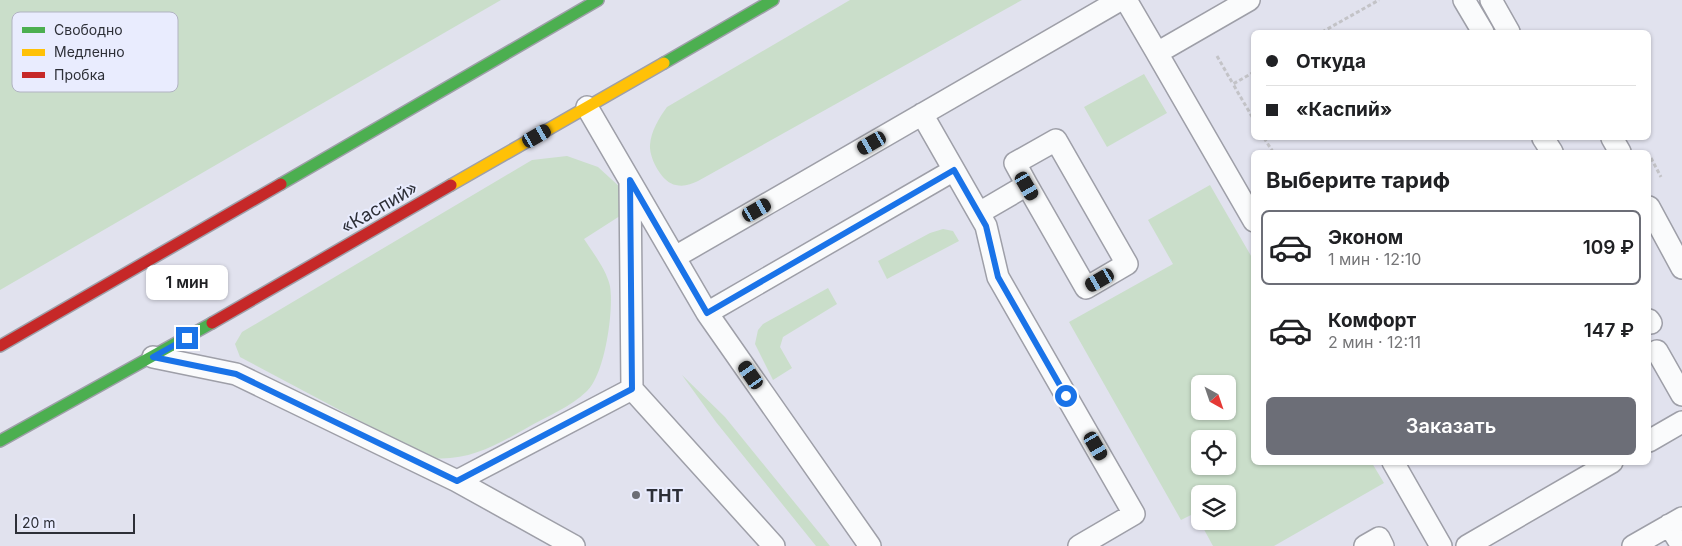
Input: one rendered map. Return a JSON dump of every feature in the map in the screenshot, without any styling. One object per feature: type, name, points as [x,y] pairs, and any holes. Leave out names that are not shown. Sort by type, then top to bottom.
[{"type":"main road","points":[[0,346],[598,0]]},
{"type":"main road","name":"«Каспий»","points":[[0,441],[153,357],[773,0]]},
{"type":"lane","points":[[675,258],[1120,0]]},
{"type":"lane","points":[[1126,0],[1251,216]]},
{"type":"lane","points":[[1157,53],[1248,0]]},
{"type":"lane","points":[[1464,0],[1482,30]]},
{"type":"lane","points":[[1491,0],[1508,30]]},
{"type":"lane","points":[[587,107],[707,313],[870,546]]},
{"type":"lane","points":[[922,114],[986,226],[998,277],[1134,514],[1079,546]]},
{"type":"lane","points":[[1056,140],[1127,264],[1086,288],[1027,186],[1015,163],[1056,140]]},
{"type":"lane","points":[[707,313],[954,170]]},
{"type":"lane","points":[[630,180],[632,389],[774,546]]},
{"type":"lane","points":[[979,213],[1027,186]]},
{"type":"lane","points":[[1651,210],[1682,268]]},
{"type":"lane","points":[[1657,351],[1682,395]]},
{"type":"lane","points":[[153,357],[236,374],[457,481],[574,546]]},
{"type":"lane","points":[[457,481],[632,389]]},
{"type":"lane","points":[[1651,440],[1682,422]]},
{"type":"lane","points":[[1395,465],[1442,546]]},
{"type":"lane","points":[[1467,546],[1607,465]]},
{"type":"lane","points":[[1633,546],[1676,521],[1682,546]]},
{"type":"lane","points":[[1365,546],[1378,538],[1383,546]]},
{"type":"path","points":[[1326,30],[1379,0]]},
{"type":"path","points":[[1214,51],[1251,115]]},
{"type":"path","points":[[1233,84],[1251,74]]},
{"type":"green space","points":[[0,0],[501,0],[0,290]]},
{"type":"green space","points":[[850,0],[1022,0],[698,181],[682,186],[671,183],[661,175],[654,163],[650,145],[656,125],[667,107]]},
{"type":"green space","points":[[1144,74],[1167,113],[1107,147],[1084,107]]},
{"type":"green space","points":[[567,156],[598,167],[621,188],[623,214],[584,239],[608,280],[611,310],[607,341],[599,371],[587,391],[566,407],[491,447],[456,458],[430,458],[240,357],[235,344],[242,332],[532,160]]},
{"type":"green space","points":[[1210,185],[1251,256],[1251,465],[1373,465],[1384,483],[1274,546],[1213,546],[1204,530],[1236,530],[1236,485],[1191,485],[1191,515],[1181,520],[1069,322],[1173,264],[1148,220]]},
{"type":"green space","points":[[943,229],[953,231],[959,241],[887,279],[878,261],[930,233]]},
{"type":"green space","points":[[828,288],[837,304],[783,337],[780,347],[792,368],[773,380],[755,344],[758,330],[763,324]]},
{"type":"green space","points":[[682,375],[725,417],[830,546],[816,546],[716,422]]},
{"type":"traffic: fast","points":[[281,184],[598,0]]},
{"type":"traffic: fast","points":[[664,63],[773,0]]},
{"type":"traffic: fast","points":[[0,441],[212,323]]},
{"type":"traffic: slow","points":[[451,185],[664,63]]},
{"type":"traffic: jam","points":[[0,346],[281,184]]},
{"type":"traffic: jam","points":[[212,323],[451,185]]},
{"type":"place","name":"ТНТ","points":[[636,495]]},
{"type":"route","points":[[187,338],[153,357],[236,374],[457,481],[632,389],[630,180],[707,313],[954,170],[986,226],[998,277],[1066,396]]}]
